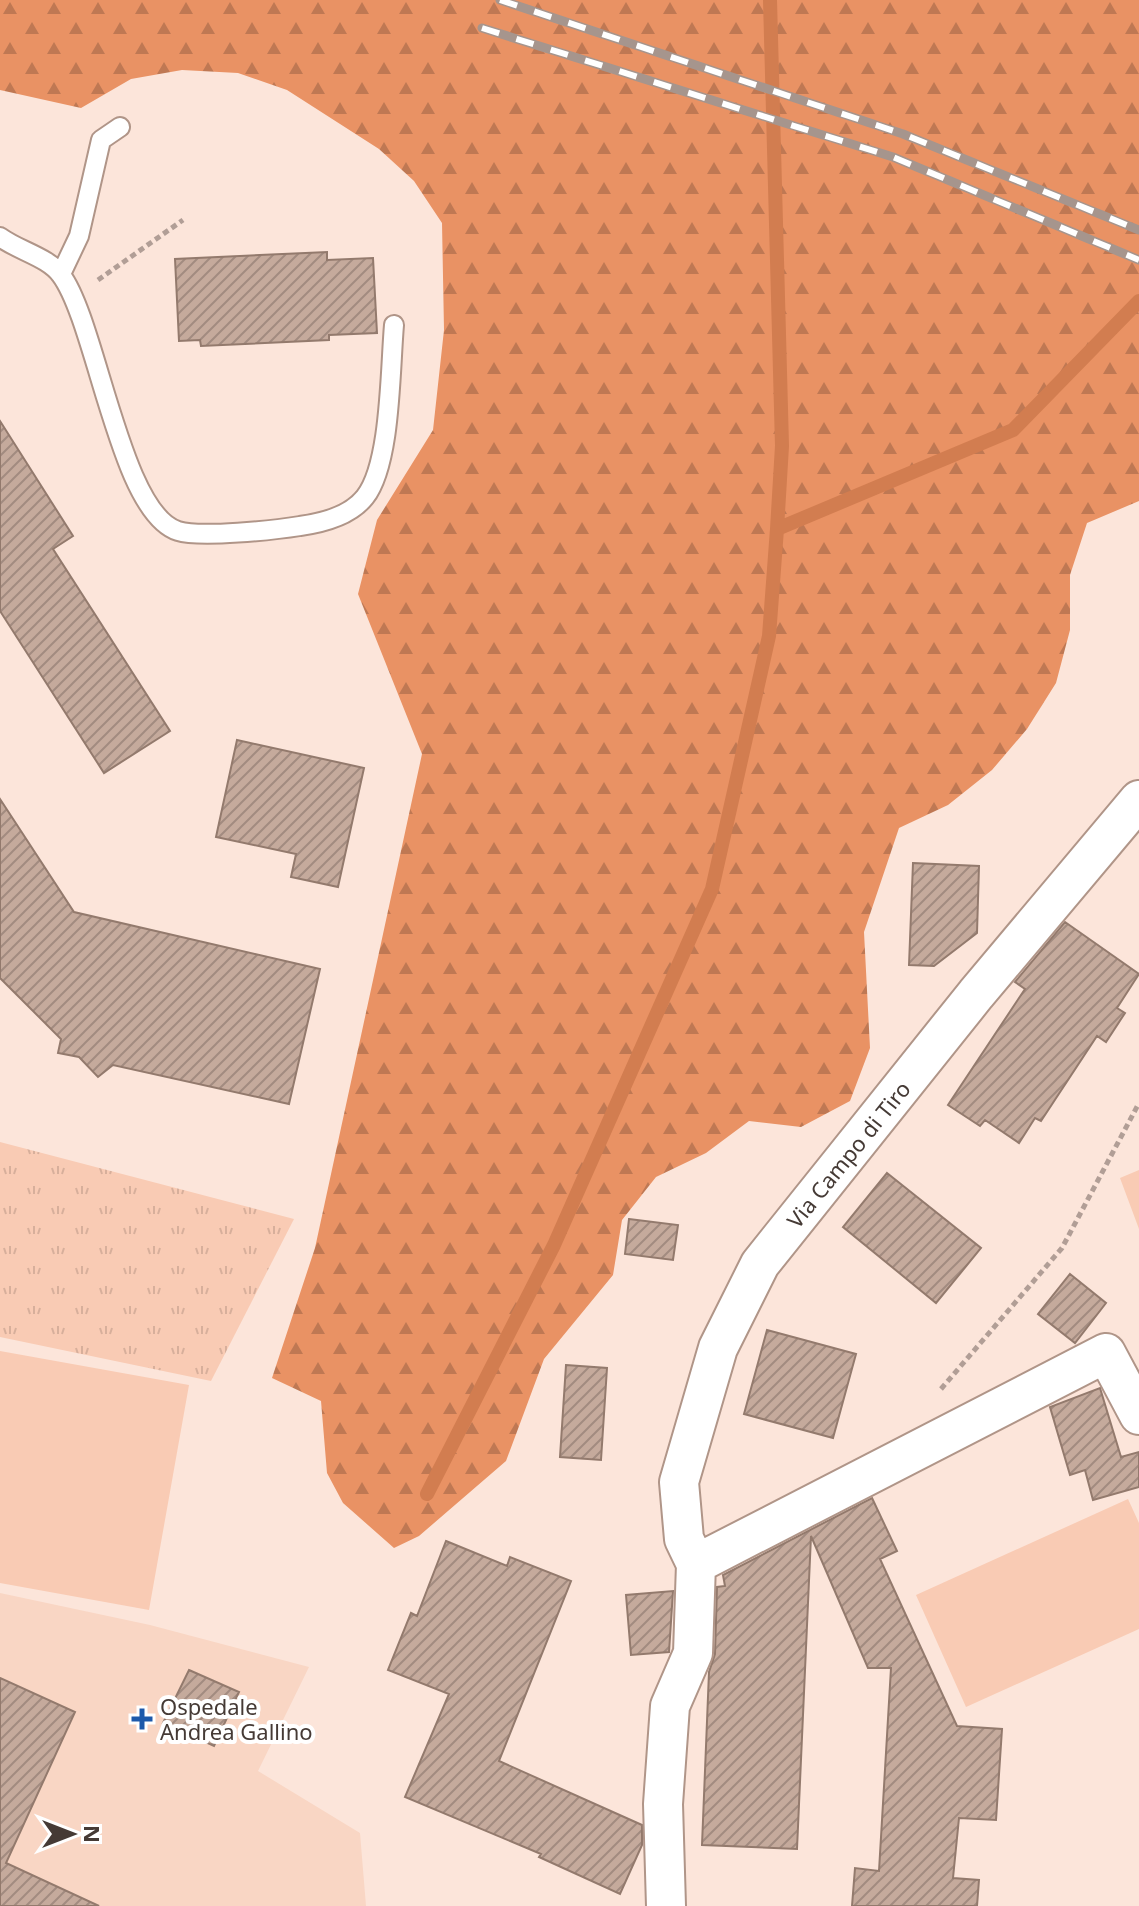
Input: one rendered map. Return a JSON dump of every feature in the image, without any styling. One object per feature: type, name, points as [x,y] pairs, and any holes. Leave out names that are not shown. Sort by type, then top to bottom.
[{"type":"street","name":"Via Campo di Tiro","points":[[666,1906],[663,1804],[670,1706],[693,1653],[696,1564],[684,1539],[679,1482],[718,1348],[760,1264],[976,994],[1139,800]]},
{"type":"street","points":[[696,1564],[1106,1353],[1139,1415]]},
{"type":"lane","points":[[61,274],[79,236],[101,140],[120,127]]},
{"type":"lane","points":[[0,237],[61,274],[74,297],[110,415],[138,481],[154,512],[178,531],[264,532],[328,522],[364,499],[380,470],[394,325]]},
{"type":"path","points":[[74,297],[183,220]]},
{"type":"path","points":[[939,1392],[1062,1248],[1139,1103]]},
{"type":"shaded area","name":"Ospedale Andrea Gallino","points":[[0,1593],[150,1625],[309,1667],[258,1771],[360,1833],[366,1906],[0,1906]]},
{"type":"green space","points":[[0,0],[1139,0],[1139,501],[1087,523],[1070,575],[1070,630],[1056,683],[1027,729],[992,770],[948,805],[899,828],[864,932],[870,1048],[850,1101],[801,1127],[749,1121],[706,1153],[656,1177],[622,1220],[613,1275],[544,1359],[506,1461],[419,1536],[394,1548],[343,1503],[327,1473],[321,1401],[272,1378],[315,1248],[422,754],[358,594],[377,520],[433,430],[444,330],[442,223],[414,181],[379,149],[287,90],[238,73],[182,70],[131,79],[81,108],[0,90]]},
{"type":"green space","points":[[0,1142],[294,1219],[211,1381],[0,1337]]},
{"type":"green space","points":[[1139,1170],[1139,1229],[1120,1178]]},
{"type":"green space","points":[[0,1351],[189,1385],[149,1610],[0,1583]]},
{"type":"green space","points":[[1128,1499],[1139,1523],[1139,1629],[966,1707],[916,1595]]},
{"type":"building","points":[[327,252],[327,260],[373,258],[377,333],[329,335],[329,340],[201,346],[200,340],[179,341],[175,259]]},
{"type":"building","points":[[0,421],[73,536],[53,549],[170,731],[104,773],[0,611]]},
{"type":"building","points":[[237,740],[364,768],[338,887],[291,877],[296,854],[216,837]]},
{"type":"building","points":[[0,799],[74,912],[320,969],[289,1104],[113,1065],[98,1077],[79,1057],[58,1053],[61,1039],[0,978]]},
{"type":"building","points":[[913,863],[979,866],[977,933],[934,966],[909,965]]},
{"type":"building","points":[[1065,922],[1139,974],[1117,1008],[1125,1013],[1106,1042],[1097,1036],[1041,1121],[1035,1118],[1019,1143],[985,1120],[980,1126],[948,1105],[1025,989],[1015,982]]},
{"type":"building","points":[[887,1173],[981,1248],[936,1303],[843,1227]]},
{"type":"building","points":[[629,1219],[678,1225],[673,1260],[625,1254]]},
{"type":"building","points":[[1070,1274],[1106,1303],[1075,1343],[1038,1314]]},
{"type":"building","points":[[767,1330],[856,1354],[833,1438],[744,1414]]},
{"type":"building","points":[[566,1365],[607,1368],[601,1460],[560,1457]]},
{"type":"building","points":[[1100,1388],[1121,1457],[1139,1452],[1139,1487],[1093,1500],[1085,1470],[1070,1475],[1050,1407]]},
{"type":"building","points":[[872,1498],[897,1551],[880,1559],[957,1726],[1002,1729],[996,1820],[959,1818],[953,1878],[979,1880],[977,1906],[852,1906],[855,1868],[879,1871],[891,1668],[868,1668],[811,1536],[797,1849],[702,1845],[709,1672],[715,1654],[717,1587],[725,1586],[723,1575]]},
{"type":"building","points":[[446,1541],[507,1566],[510,1557],[571,1581],[499,1761],[642,1825],[642,1845],[620,1894],[539,1857],[541,1854],[405,1797],[449,1694],[388,1670],[411,1613],[417,1616]]},
{"type":"building","points":[[673,1591],[669,1652],[631,1655],[626,1595]]},
{"type":"building","points":[[189,1670],[239,1692],[214,1746],[163,1723]]},
{"type":"building","points":[[0,1678],[75,1712],[6,1863],[99,1906],[0,1906]]},
{"type":"waterway","points":[[427,1494],[554,1245],[712,889],[769,636],[777,529],[782,446],[770,0]]},
{"type":"waterway","points":[[777,529],[1013,430],[1139,301]]},
{"type":"railway","points":[[500,0],[903,134],[1139,230]]},
{"type":"railway","points":[[482,28],[893,157],[1139,260]]},
{"type":"place","name":"Ospedale Andrea Gallino","points":[[142,1719]]}]
